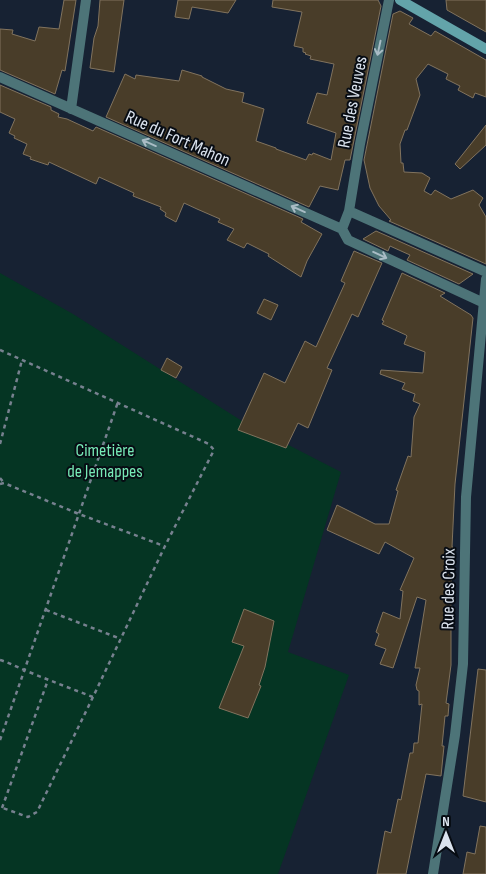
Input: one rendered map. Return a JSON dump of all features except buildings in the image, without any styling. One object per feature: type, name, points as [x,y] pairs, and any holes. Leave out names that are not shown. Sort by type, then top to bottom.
[{"type":"street","points":[[70,109],[86,0]]},
{"type":"street","name":"Rue des Veuves","points":[[342,229],[349,211],[360,144],[389,0]]},
{"type":"street","points":[[400,0],[486,49]]},
{"type":"street","name":"Rue du Fort Mahon","points":[[0,77],[342,229],[348,240],[484,303]]},
{"type":"street","points":[[349,211],[486,272]]},
{"type":"street","name":"Rue des Croix","points":[[433,874],[455,735],[463,664],[466,497],[486,279]]},
{"type":"path","points":[[0,350],[209,444],[214,450],[165,546],[37,812],[28,816],[1,808],[48,680]]},
{"type":"path","points":[[0,444],[22,360]]},
{"type":"path","points":[[0,740],[118,402]]},
{"type":"path","points":[[0,478],[4,484]]},
{"type":"path","points":[[0,484],[165,546]]},
{"type":"path","points":[[46,610],[121,639]]},
{"type":"path","points":[[0,660],[93,697]]},
{"type":"green space","name":"Cimetière de Jemappes","points":[[0,273],[73,314],[242,421],[341,472],[288,652],[349,675],[278,874],[0,874]]}]
